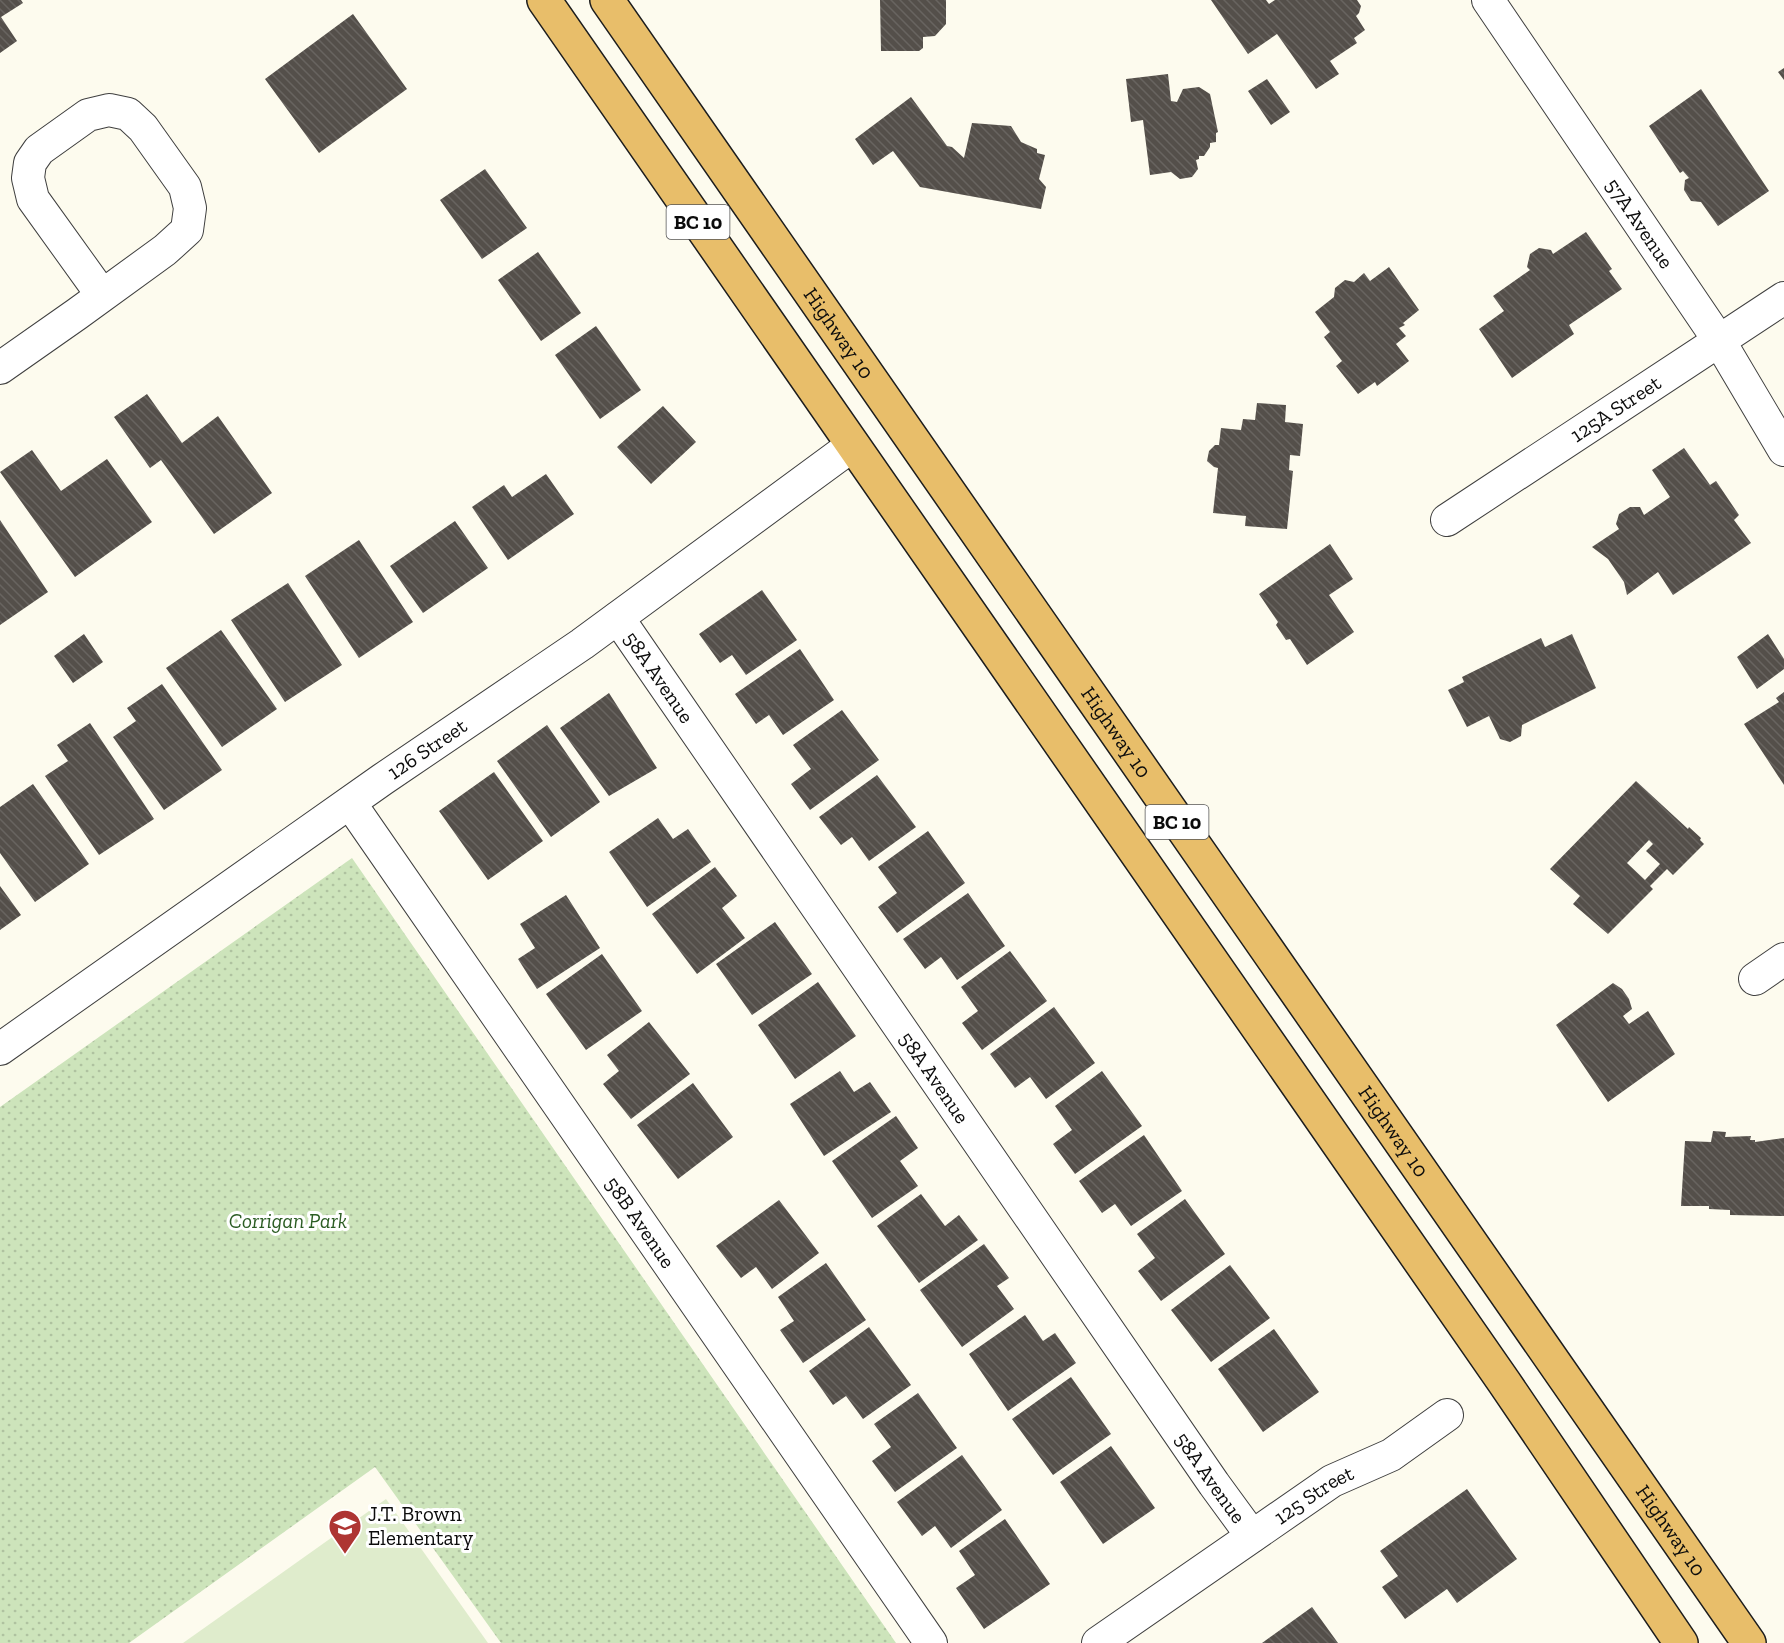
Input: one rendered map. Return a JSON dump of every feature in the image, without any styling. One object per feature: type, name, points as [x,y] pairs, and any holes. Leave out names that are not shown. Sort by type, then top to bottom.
[{"type":"highway","name":"BC 10","points":[[544,0],[1504,1382],[1682,1643]]},
{"type":"highway","name":"Highway 10","points":[[607,0],[1543,1350],[1749,1643]]},
{"type":"street","name":"57A Avenue","points":[[1488,0],[1720,342],[1784,450]]},
{"type":"street","points":[[0,368],[165,250],[187,230],[190,208],[184,187],[143,128],[128,114],[109,110],[88,114],[39,150],[30,163],[28,178],[33,199],[102,295]]},
{"type":"street","name":"125A Street","points":[[1447,520],[1784,298]]},
{"type":"street","name":"126 Street","points":[[0,1049],[618,618],[853,445]]},
{"type":"street","name":"58A Avenue","points":[[618,618],[1252,1536]]},
{"type":"street","name":"58B Avenue","points":[[350,803],[931,1643]]},
{"type":"street","points":[[1755,979],[1784,959]]},
{"type":"street","name":"125 Street","points":[[1098,1643],[1332,1481],[1391,1455],[1447,1415]]},
{"type":"green space","name":"Corrigan Park","points":[[352,858],[896,1643],[501,1643],[375,1467],[129,1643],[0,1643],[0,1107]]},
{"type":"green space","name":"J.T. Brown Elementary","points":[[386,1499],[488,1643],[183,1643]]},
{"type":"building","points":[[0,0],[21,0],[23,3],[1,17],[17,41],[0,53]]},
{"type":"building","points":[[880,0],[946,0],[946,24],[935,36],[923,37],[923,48],[919,51],[881,51]]},
{"type":"building","points":[[1211,0],[1266,0],[1269,4],[1275,0],[1357,0],[1361,6],[1356,16],[1365,30],[1354,38],[1357,43],[1330,61],[1339,74],[1316,89],[1277,34],[1248,54]]},
{"type":"building","points":[[353,14],[407,89],[319,153],[265,79]]},
{"type":"building","points":[[1784,68],[1784,80],[1778,72]]},
{"type":"building","points":[[1168,74],[1171,101],[1177,102],[1183,89],[1199,87],[1210,94],[1218,132],[1216,142],[1210,143],[1204,156],[1199,156],[1196,160],[1198,169],[1192,177],[1180,179],[1171,172],[1150,175],[1143,120],[1131,122],[1126,79]]},
{"type":"building","points":[[1267,79],[1290,112],[1271,125],[1248,91]]},
{"type":"building","points":[[1701,89],[1769,191],[1718,226],[1701,202],[1691,201],[1684,190],[1685,180],[1689,178],[1683,171],[1680,173],[1649,126]]},
{"type":"building","points":[[911,97],[947,146],[952,147],[964,158],[972,123],[1011,126],[1021,142],[1037,149],[1037,153],[1045,155],[1039,179],[1046,187],[1041,209],[920,187],[893,151],[873,165],[855,139]]},
{"type":"building","points":[[485,169],[527,228],[482,259],[440,200]]},
{"type":"building","points":[[1586,232],[1612,269],[1609,271],[1622,289],[1569,325],[1574,334],[1512,378],[1479,329],[1504,311],[1493,296],[1530,270],[1527,267],[1530,254],[1539,248],[1551,250],[1553,254]]},
{"type":"building","points":[[538,252],[581,313],[541,341],[498,280]]},
{"type":"building","points":[[1389,267],[1419,310],[1399,328],[1406,336],[1396,344],[1409,361],[1377,386],[1375,382],[1358,394],[1336,366],[1342,361],[1324,337],[1330,332],[1315,312],[1334,297],[1335,288],[1345,280],[1354,282],[1364,273],[1370,281]]},
{"type":"building","points":[[596,326],[641,390],[600,419],[555,355]]},
{"type":"building","points":[[147,394],[182,443],[218,416],[272,493],[214,534],[161,460],[150,468],[114,417]]},
{"type":"building","points":[[1257,403],[1286,405],[1285,422],[1303,424],[1300,456],[1290,455],[1289,470],[1293,471],[1287,529],[1245,526],[1246,516],[1213,513],[1218,468],[1207,461],[1209,451],[1215,445],[1219,445],[1221,428],[1241,430],[1243,419],[1255,420]]},
{"type":"building","points":[[663,406],[696,442],[651,484],[617,447]]},
{"type":"building","points":[[1684,448],[1710,485],[1716,481],[1739,515],[1734,520],[1751,543],[1673,595],[1658,572],[1627,595],[1624,582],[1608,559],[1592,547],[1619,529],[1616,524],[1619,514],[1630,507],[1640,507],[1644,515],[1670,497],[1652,470]]},
{"type":"building","points":[[32,450],[61,491],[107,459],[152,522],[75,577],[0,472]]},
{"type":"building","points":[[546,474],[574,514],[508,560],[472,507],[504,485],[512,497]]},
{"type":"building","points":[[0,520],[48,592],[0,625]]},
{"type":"building","points":[[455,521],[488,568],[423,613],[390,566]]},
{"type":"building","points":[[359,540],[413,622],[359,658],[305,576]]},
{"type":"building","points":[[1330,544],[1353,579],[1329,595],[1354,632],[1307,665],[1290,639],[1286,640],[1276,625],[1278,622],[1259,594]]},
{"type":"building","points":[[288,583],[342,665],[285,702],[231,620]]},
{"type":"building","points":[[762,590],[797,640],[746,675],[732,655],[720,663],[699,634]]},
{"type":"building","points":[[221,630],[277,709],[222,747],[166,668]]},
{"type":"building","points":[[84,634],[103,662],[73,683],[54,656]]},
{"type":"building","points":[[1572,634],[1596,688],[1522,725],[1521,736],[1510,742],[1500,739],[1489,716],[1467,727],[1448,690],[1464,682],[1462,677],[1541,638],[1545,647]]},
{"type":"building","points":[[1768,634],[1784,659],[1784,669],[1757,689],[1737,657]]},
{"type":"building","points":[[800,649],[834,700],[783,735],[769,715],[756,724],[735,694]]},
{"type":"building","points":[[162,684],[222,770],[164,810],[113,737],[136,721],[127,708]]},
{"type":"building","points":[[1784,692],[1784,785],[1744,724],[1779,702],[1776,698]]},
{"type":"building","points":[[609,693],[657,768],[609,796],[560,728]]},
{"type":"building","points":[[842,710],[879,760],[810,810],[791,784],[811,769],[793,745]]},
{"type":"building","points":[[90,723],[154,819],[99,855],[45,776],[68,761],[57,745]]},
{"type":"building","points":[[547,725],[600,802],[551,837],[497,761]]},
{"type":"building","points":[[494,772],[543,841],[488,880],[439,811]]},
{"type":"building","points":[[877,775],[916,827],[869,861],[852,837],[841,845],[819,817]]},
{"type":"building","points":[[1636,781],[1688,829],[1689,827],[1701,838],[1704,844],[1673,875],[1667,869],[1650,886],[1653,889],[1608,934],[1573,904],[1580,896],[1550,869]],"holes":[[[1649,840],[1653,844],[1646,851],[1660,864],[1645,880],[1627,863]]]},
{"type":"building","points":[[33,784],[89,864],[35,902],[0,853],[0,807]]},
{"type":"building","points":[[658,818],[673,839],[688,829],[711,862],[647,907],[609,852]]},
{"type":"building","points":[[928,831],[965,883],[897,933],[878,907],[897,893],[878,867]]},
{"type":"building","points":[[715,867],[737,896],[722,908],[745,938],[697,974],[652,914]]},
{"type":"building","points":[[0,886],[21,915],[0,930]]},
{"type":"building","points":[[968,893],[1005,946],[957,980],[941,957],[925,969],[903,939]]},
{"type":"building","points":[[566,895],[600,948],[537,989],[518,959],[535,948],[520,924]]},
{"type":"building","points":[[775,922],[812,974],[752,1015],[716,964]]},
{"type":"building","points":[[1010,951],[1047,1001],[982,1050],[962,1023],[978,1011],[961,987]]},
{"type":"building","points":[[602,954],[642,1011],[586,1050],[546,994]]},
{"type":"building","points":[[818,982],[856,1036],[795,1079],[758,1025]]},
{"type":"building","points":[[1613,983],[1622,989],[1629,999],[1632,1009],[1623,1016],[1629,1024],[1648,1011],[1675,1054],[1608,1102],[1556,1025]]},
{"type":"building","points":[[1054,1007],[1095,1063],[1046,1099],[1030,1077],[1015,1088],[990,1054]]},
{"type":"building","points":[[649,1022],[690,1074],[631,1119],[603,1084],[619,1071],[607,1055]]},
{"type":"building","points":[[840,1071],[854,1092],[870,1082],[891,1112],[824,1156],[790,1104]]},
{"type":"building","points":[[1102,1071],[1142,1126],[1075,1174],[1053,1144],[1072,1130],[1055,1106]]},
{"type":"building","points":[[693,1083],[733,1137],[678,1179],[637,1125]]},
{"type":"building","points":[[896,1116],[918,1148],[900,1161],[918,1186],[872,1218],[832,1161]]},
{"type":"building","points":[[1713,1131],[1726,1132],[1725,1137],[1751,1136],[1750,1140],[1755,1140],[1755,1142],[1784,1138],[1784,1216],[1730,1215],[1730,1210],[1709,1209],[1709,1206],[1681,1206],[1685,1141],[1711,1142]]},
{"type":"building","points":[[1144,1135],[1182,1191],[1131,1226],[1115,1204],[1102,1213],[1079,1181]]},
{"type":"building","points":[[921,1194],[945,1226],[959,1215],[978,1240],[919,1283],[877,1226]]},
{"type":"building","points":[[1185,1199],[1225,1254],[1161,1301],[1138,1271],[1155,1258],[1137,1234]]},
{"type":"building","points":[[779,1200],[819,1253],[772,1289],[756,1267],[741,1278],[716,1246]]},
{"type":"building","points":[[984,1244],[1009,1278],[997,1286],[1014,1309],[962,1347],[920,1290]]},
{"type":"building","points":[[826,1263],[866,1320],[803,1363],[780,1330],[794,1321],[778,1297]]},
{"type":"building","points":[[1230,1265],[1270,1318],[1211,1362],[1171,1310]]},
{"type":"building","points":[[1025,1315],[1043,1341],[1055,1333],[1076,1363],[1008,1411],[969,1354]]},
{"type":"building","points":[[869,1327],[911,1385],[863,1419],[846,1396],[833,1405],[809,1371]]},
{"type":"building","points":[[1274,1329],[1319,1392],[1263,1432],[1218,1369]]},
{"type":"building","points":[[1071,1377],[1111,1434],[1053,1475],[1012,1419]]},
{"type":"building","points":[[918,1393],[957,1448],[895,1492],[872,1461],[891,1447],[874,1424]]},
{"type":"building","points":[[1111,1446],[1155,1508],[1103,1544],[1060,1482]]},
{"type":"building","points":[[962,1455],[1002,1510],[951,1548],[935,1526],[922,1536],[897,1502]]},
{"type":"building","points":[[1467,1489],[1517,1559],[1457,1603],[1447,1589],[1405,1619],[1382,1587],[1398,1576],[1380,1551]]},
{"type":"building","points":[[1005,1519],[1050,1584],[984,1629],[956,1588],[975,1575],[959,1551]]},
{"type":"building","points":[[1312,1607],[1338,1643],[1262,1643]]},
{"type":"place","name":"J.T. Brown Elementary","points":[[345,1555]]}]
